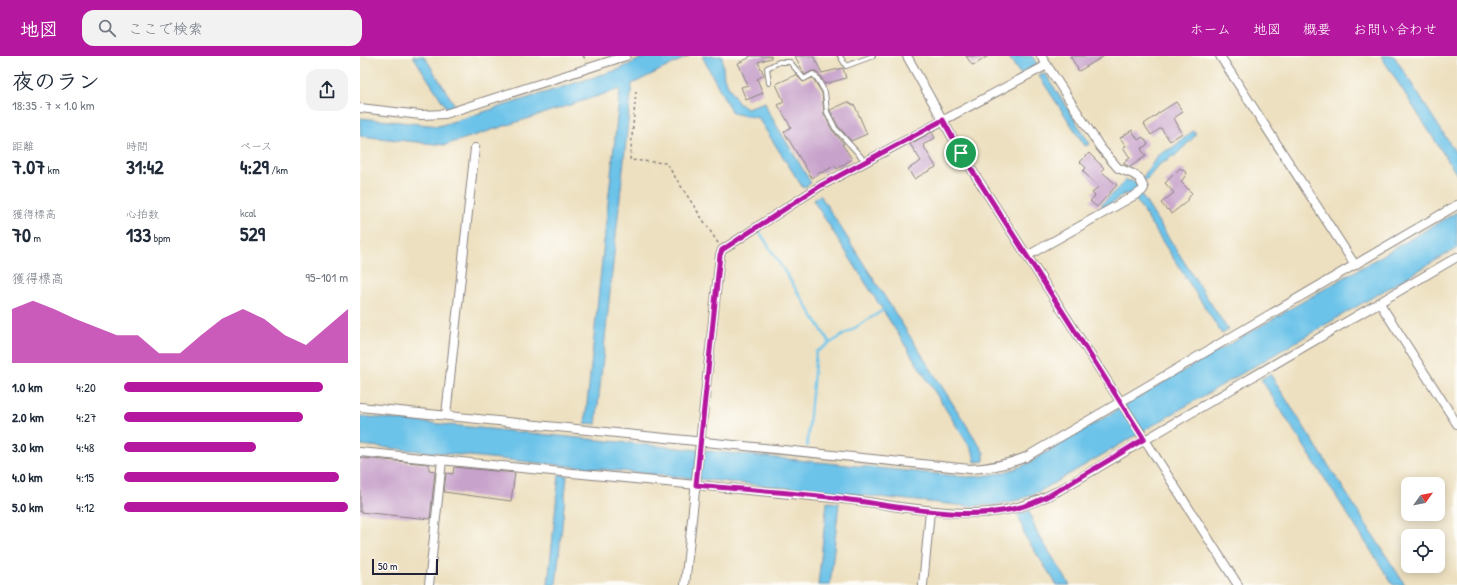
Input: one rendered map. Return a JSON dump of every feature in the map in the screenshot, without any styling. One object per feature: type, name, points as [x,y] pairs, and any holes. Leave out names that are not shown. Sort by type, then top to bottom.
[{"type":"street","points":[[360,108],[421,115],[445,114],[626,56]]},
{"type":"street","points":[[907,56],[961,153],[1238,585]]},
{"type":"street","points":[[1027,256],[1130,198],[1141,184],[1133,174],[1118,168],[1100,148],[1041,56]]},
{"type":"street","points":[[1220,56],[1355,265]]},
{"type":"street","points":[[685,585],[719,263],[722,250],[820,186],[1047,65]]},
{"type":"street","points":[[446,415],[475,148]]},
{"type":"street","points":[[360,407],[446,415],[700,444],[970,469],[990,468],[1008,464],[1026,457],[1121,403],[1457,205]]},
{"type":"street","points":[[360,452],[842,498],[930,511],[975,513],[998,512],[1036,502],[1058,491],[1143,436],[1457,257]]},
{"type":"street","points":[[1379,302],[1457,424]]},
{"type":"street","points":[[429,585],[442,460]]},
{"type":"street","points":[[923,585],[930,511]]},
{"type":"lane","points":[[840,56],[846,66],[873,56]]},
{"type":"lane","points":[[769,83],[767,68],[779,62],[790,62],[804,79],[812,74],[817,78],[825,92],[827,112],[835,128],[865,162]]},
{"type":"path","points":[[636,91],[630,160],[666,163],[722,250]]},
{"type":"water","points":[[413,56],[424,56],[456,107],[448,110]]},
{"type":"water","points":[[646,56],[689,56],[632,84],[596,424],[585,423],[620,89],[445,145],[360,136],[360,118],[439,126],[620,69]]},
{"type":"water","points":[[702,56],[722,56],[724,78],[738,103],[747,108],[765,102],[768,111],[811,183],[803,188],[758,118],[732,113]]},
{"type":"water","points":[[1008,56],[1032,56],[1037,64],[1020,74]]},
{"type":"water","points":[[1381,56],[1394,56],[1457,155],[1457,175]]},
{"type":"water","points":[[1042,74],[1046,75],[1090,144],[1085,146],[1039,76]]},
{"type":"water","points":[[1193,131],[1195,132],[1195,136],[1175,156],[1172,156],[1167,161],[1161,163],[1147,179],[1141,183],[1138,190],[1228,330],[1222,334],[1132,194],[1124,194],[1107,207],[1102,206],[1102,204],[1126,180],[1136,182],[1143,177],[1159,154],[1172,148]]},
{"type":"water","points":[[820,195],[981,448],[984,453],[984,461],[975,462],[973,452],[813,200]]},
{"type":"water","points":[[1457,212],[1457,248],[1042,490],[1019,500],[995,505],[968,506],[360,445],[360,416],[967,477],[998,474],[1027,464],[1142,395]]},
{"type":"water","points":[[1270,374],[1405,585],[1393,585],[1261,379]]},
{"type":"water","points":[[559,474],[567,476],[556,585],[548,585]]},
{"type":"water","points":[[827,502],[839,503],[830,585],[818,585]]},
{"type":"water","points":[[1029,511],[1036,531],[1070,585],[1057,585],[1025,536],[1018,514]]},
{"type":"building","points":[[749,56],[771,56],[771,58],[758,62],[764,75],[757,79],[763,93],[746,100],[741,87],[748,85],[738,63],[749,58]]},
{"type":"building","points":[[795,56],[813,56],[822,73],[843,68],[846,78],[825,84],[815,71],[805,75]]},
{"type":"building","points":[[966,56],[988,56],[972,65]]},
{"type":"building","points":[[1070,56],[1104,56],[1079,71]]},
{"type":"building","points":[[796,75],[803,82],[812,78],[814,80],[822,93],[824,114],[832,130],[844,144],[842,144],[852,159],[837,169],[835,165],[812,178],[784,132],[791,127],[778,105],[784,102],[776,84]]},
{"type":"building","points":[[848,102],[855,106],[867,134],[851,141],[838,126],[830,110]]},
{"type":"building","points":[[1176,102],[1183,112],[1174,118],[1182,133],[1170,141],[1161,128],[1151,135],[1144,124]]},
{"type":"building","points":[[1132,130],[1138,140],[1143,137],[1148,144],[1141,149],[1146,156],[1130,167],[1123,163],[1130,158],[1123,147],[1126,146],[1120,138]]},
{"type":"building","points":[[932,132],[935,138],[923,145],[936,167],[914,179],[908,169],[921,161],[910,144]]},
{"type":"building","points":[[1089,153],[1104,168],[1101,171],[1117,185],[1097,207],[1090,201],[1095,196],[1092,193],[1098,187],[1083,171],[1086,168],[1080,162]]},
{"type":"building","points":[[1180,168],[1187,173],[1181,182],[1192,193],[1185,203],[1171,214],[1161,203],[1174,193],[1165,183]]},
{"type":"building","points":[[360,458],[429,464],[429,470],[435,471],[430,519],[360,512]]},
{"type":"building","points":[[454,467],[515,473],[511,501],[444,492],[446,473],[453,474]]},
{"type":"waterway","points":[[759,231],[830,343]]},
{"type":"waterway","points":[[807,446],[816,352],[885,309]]},
{"type":"route","points":[[943,120],[961,153],[1144,439],[1058,491],[1036,502],[1018,508],[998,512],[975,513],[930,511],[842,498],[696,485],[720,255],[722,250],[820,186],[943,120]]}]
